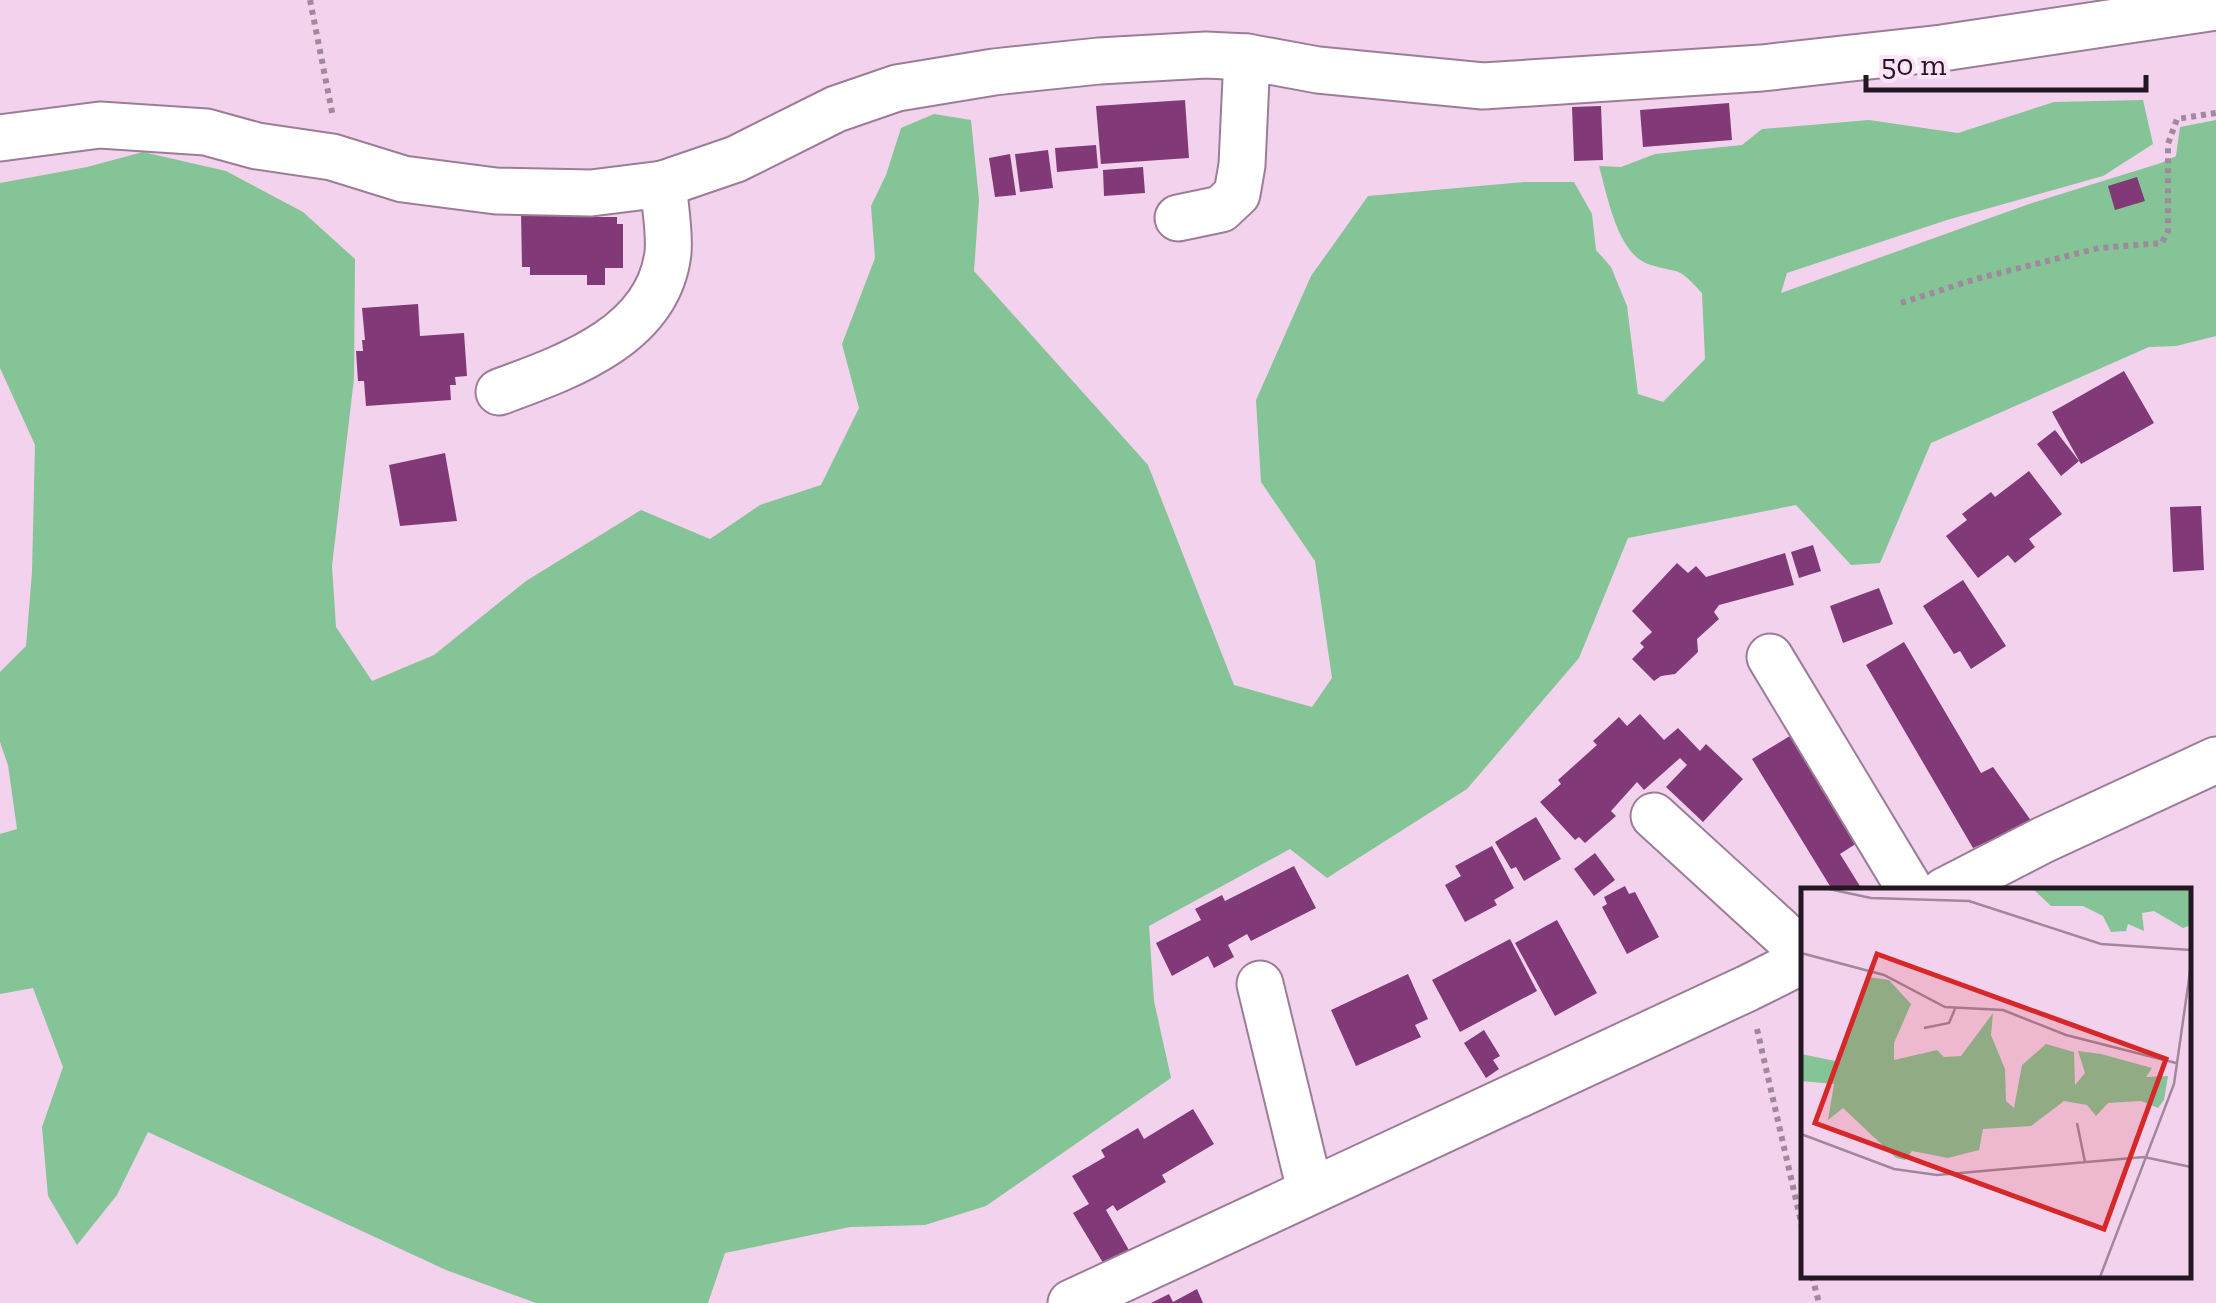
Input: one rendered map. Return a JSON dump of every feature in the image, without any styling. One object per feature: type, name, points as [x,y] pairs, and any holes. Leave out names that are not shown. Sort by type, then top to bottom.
[{"type":"street","points":[[0,138],[100,125],[206,132],[257,146],[332,157],[402,178],[496,190],[591,193],[663,184],[736,159],[836,109],[896,88],[994,72],[1099,60],[1247,56],[1318,70],[1483,86],[1762,68],[1942,48],[2216,7]]},
{"type":"street","points":[[1178,218],[1221,209],[1237,194],[1247,56]]},
{"type":"street","points":[[499,392],[554,372],[624,334],[656,294],[668,253],[663,184]]},
{"type":"street","points":[[1770,656],[1911,888]]},
{"type":"street","points":[[1948,888],[2216,760]]},
{"type":"street","points":[[1654,816],[1801,953]]},
{"type":"street","points":[[1071,1303],[1748,988],[1801,958]]},
{"type":"street","points":[[1260,984],[1310,1190]]},
{"type":"path","points":[[310,0],[332,109],[332,157]]},
{"type":"path","points":[[1901,303],[1976,279],[2099,248],[2162,243],[2168,231],[2168,144],[2176,119],[2216,113]]},
{"type":"path","points":[[1748,988],[1801,1223]]},
{"type":"path","points":[[1812,1278],[1818,1303]]},
{"type":"green space","points":[[2143,100],[2153,144],[2103,176],[1947,220],[1787,273],[1781,293],[2029,204],[2161,163],[2176,156],[2180,127],[2216,120],[2216,336],[2176,346],[2149,347],[1931,443],[1880,563],[1851,565],[1796,505],[1628,538],[1579,658],[1467,789],[1327,878],[1290,849],[1149,926],[1154,1001],[1171,1078],[986,1206],[925,1225],[850,1227],[725,1253],[708,1303],[536,1303],[446,1270],[148,1132],[117,1195],[77,1245],[48,1196],[42,1127],[63,1067],[33,988],[0,994],[0,834],[17,829],[8,765],[0,742],[0,672],[26,646],[35,445],[0,368],[0,183],[143,152],[226,171],[303,212],[355,259],[354,378],[332,566],[336,627],[372,681],[434,655],[526,581],[641,510],[710,539],[760,505],[821,485],[859,408],[842,344],[875,258],[871,206],[901,128],[934,114],[971,120],[979,200],[974,271],[1148,465],[1234,685],[1312,707],[1332,678],[1315,561],[1261,482],[1256,400],[1311,276],[1368,196],[1524,182],[1574,182],[1592,214],[1596,250],[1611,267],[1627,306],[1638,394],[1663,402],[1705,359],[1702,293],[1682,274],[1648,264],[1628,248],[1615,221],[1599,166],[1621,167],[1655,154],[1742,145],[1762,129],[1869,120],[1958,133],[2054,102]]},
{"type":"building","points":[[1185,100],[1189,158],[1101,164],[1096,106]]},
{"type":"building","points":[[1729,103],[1732,140],[1643,147],[1640,110]]},
{"type":"building","points":[[1601,106],[1603,160],[1574,161],[1572,107]]},
{"type":"building","points":[[1096,145],[1098,168],[1057,172],[1055,148]]},
{"type":"building","points":[[1048,150],[1053,188],[1020,192],[1015,154]]},
{"type":"building","points":[[1010,154],[1016,195],[995,197],[989,158]]},
{"type":"building","points":[[1143,167],[1145,193],[1104,196],[1103,170]]},
{"type":"building","points":[[2137,177],[2145,201],[2115,210],[2108,186]]},
{"type":"building","points":[[594,211],[594,217],[617,217],[617,224],[623,224],[623,268],[605,268],[605,285],[587,285],[587,275],[530,275],[530,267],[522,267],[521,212]]},
{"type":"building","points":[[418,304],[420,336],[464,333],[467,376],[455,377],[456,385],[450,385],[451,400],[366,406],[364,381],[358,381],[356,351],[363,351],[365,340],[362,308]]},
{"type":"building","points":[[2124,371],[2154,423],[2081,464],[2052,412]]},
{"type":"building","points":[[2055,430],[2079,461],[2061,476],[2037,444]]},
{"type":"building","points":[[445,453],[457,521],[400,526],[389,465]]},
{"type":"building","points":[[2029,471],[2062,514],[2029,539],[2035,547],[2015,563],[2008,555],[1978,578],[1946,536],[1967,520],[1962,514],[1991,492],[1995,497]]},
{"type":"building","points":[[2201,506],[2204,570],[2173,572],[2170,507]]},
{"type":"building","points":[[1813,545],[1821,571],[1799,578],[1791,552]]},
{"type":"building","points":[[1785,553],[1794,585],[1719,605],[1714,612],[1719,619],[1697,639],[1698,652],[1675,674],[1654,681],[1632,659],[1644,647],[1640,643],[1652,632],[1632,611],[1677,563],[1688,573],[1696,566],[1706,577]]},
{"type":"building","points":[[1963,580],[2006,646],[1971,669],[1960,651],[1954,654],[1923,606]]},
{"type":"building","points":[[1879,588],[1893,624],[1843,643],[1830,606]]},
{"type":"building","points":[[1904,642],[1981,773],[1993,767],[2032,822],[1973,848],[1866,665]]},
{"type":"building","points":[[1640,714],[1664,740],[1678,728],[1700,751],[1706,744],[1743,779],[1703,822],[1666,787],[1687,765],[1680,758],[1644,790],[1637,782],[1611,811],[1616,816],[1585,843],[1579,837],[1575,840],[1540,802],[1561,784],[1558,780],[1597,745],[1593,741],[1619,717],[1627,726]]},
{"type":"building","points":[[1798,731],[1865,838],[1840,854],[1861,888],[1831,888],[1752,759]]},
{"type":"building","points":[[1536,817],[1561,859],[1524,881],[1516,867],[1511,869],[1495,842]]},
{"type":"building","points":[[1492,846],[1514,888],[1494,900],[1497,905],[1465,922],[1445,885],[1461,876],[1455,866]]},
{"type":"building","points":[[1595,853],[1615,880],[1594,896],[1574,869]]},
{"type":"building","points":[[1294,866],[1316,908],[1251,941],[1247,934],[1228,945],[1234,957],[1214,968],[1208,956],[1172,976],[1156,943],[1201,920],[1195,909],[1222,895],[1225,901]]},
{"type":"building","points":[[1625,886],[1629,894],[1635,892],[1659,937],[1627,954],[1602,907],[1607,904],[1604,897]]},
{"type":"building","points":[[1557,920],[1597,993],[1555,1016],[1515,943]]},
{"type":"building","points":[[1510,939],[1537,991],[1460,1032],[1432,980]]},
{"type":"building","points":[[1408,974],[1428,1019],[1415,1025],[1421,1037],[1356,1066],[1331,1010]]},
{"type":"building","points":[[1484,1030],[1500,1056],[1493,1060],[1499,1069],[1486,1078],[1464,1043]]},
{"type":"building","points":[[1193,1109],[1214,1144],[1162,1175],[1166,1182],[1117,1211],[1113,1205],[1106,1210],[1130,1252],[1105,1266],[1073,1213],[1089,1204],[1072,1176],[1105,1157],[1101,1150],[1138,1128],[1144,1139]]},
{"type":"building","points":[[1197,1289],[1203,1303],[1151,1303],[1169,1294],[1173,1302]]}]
